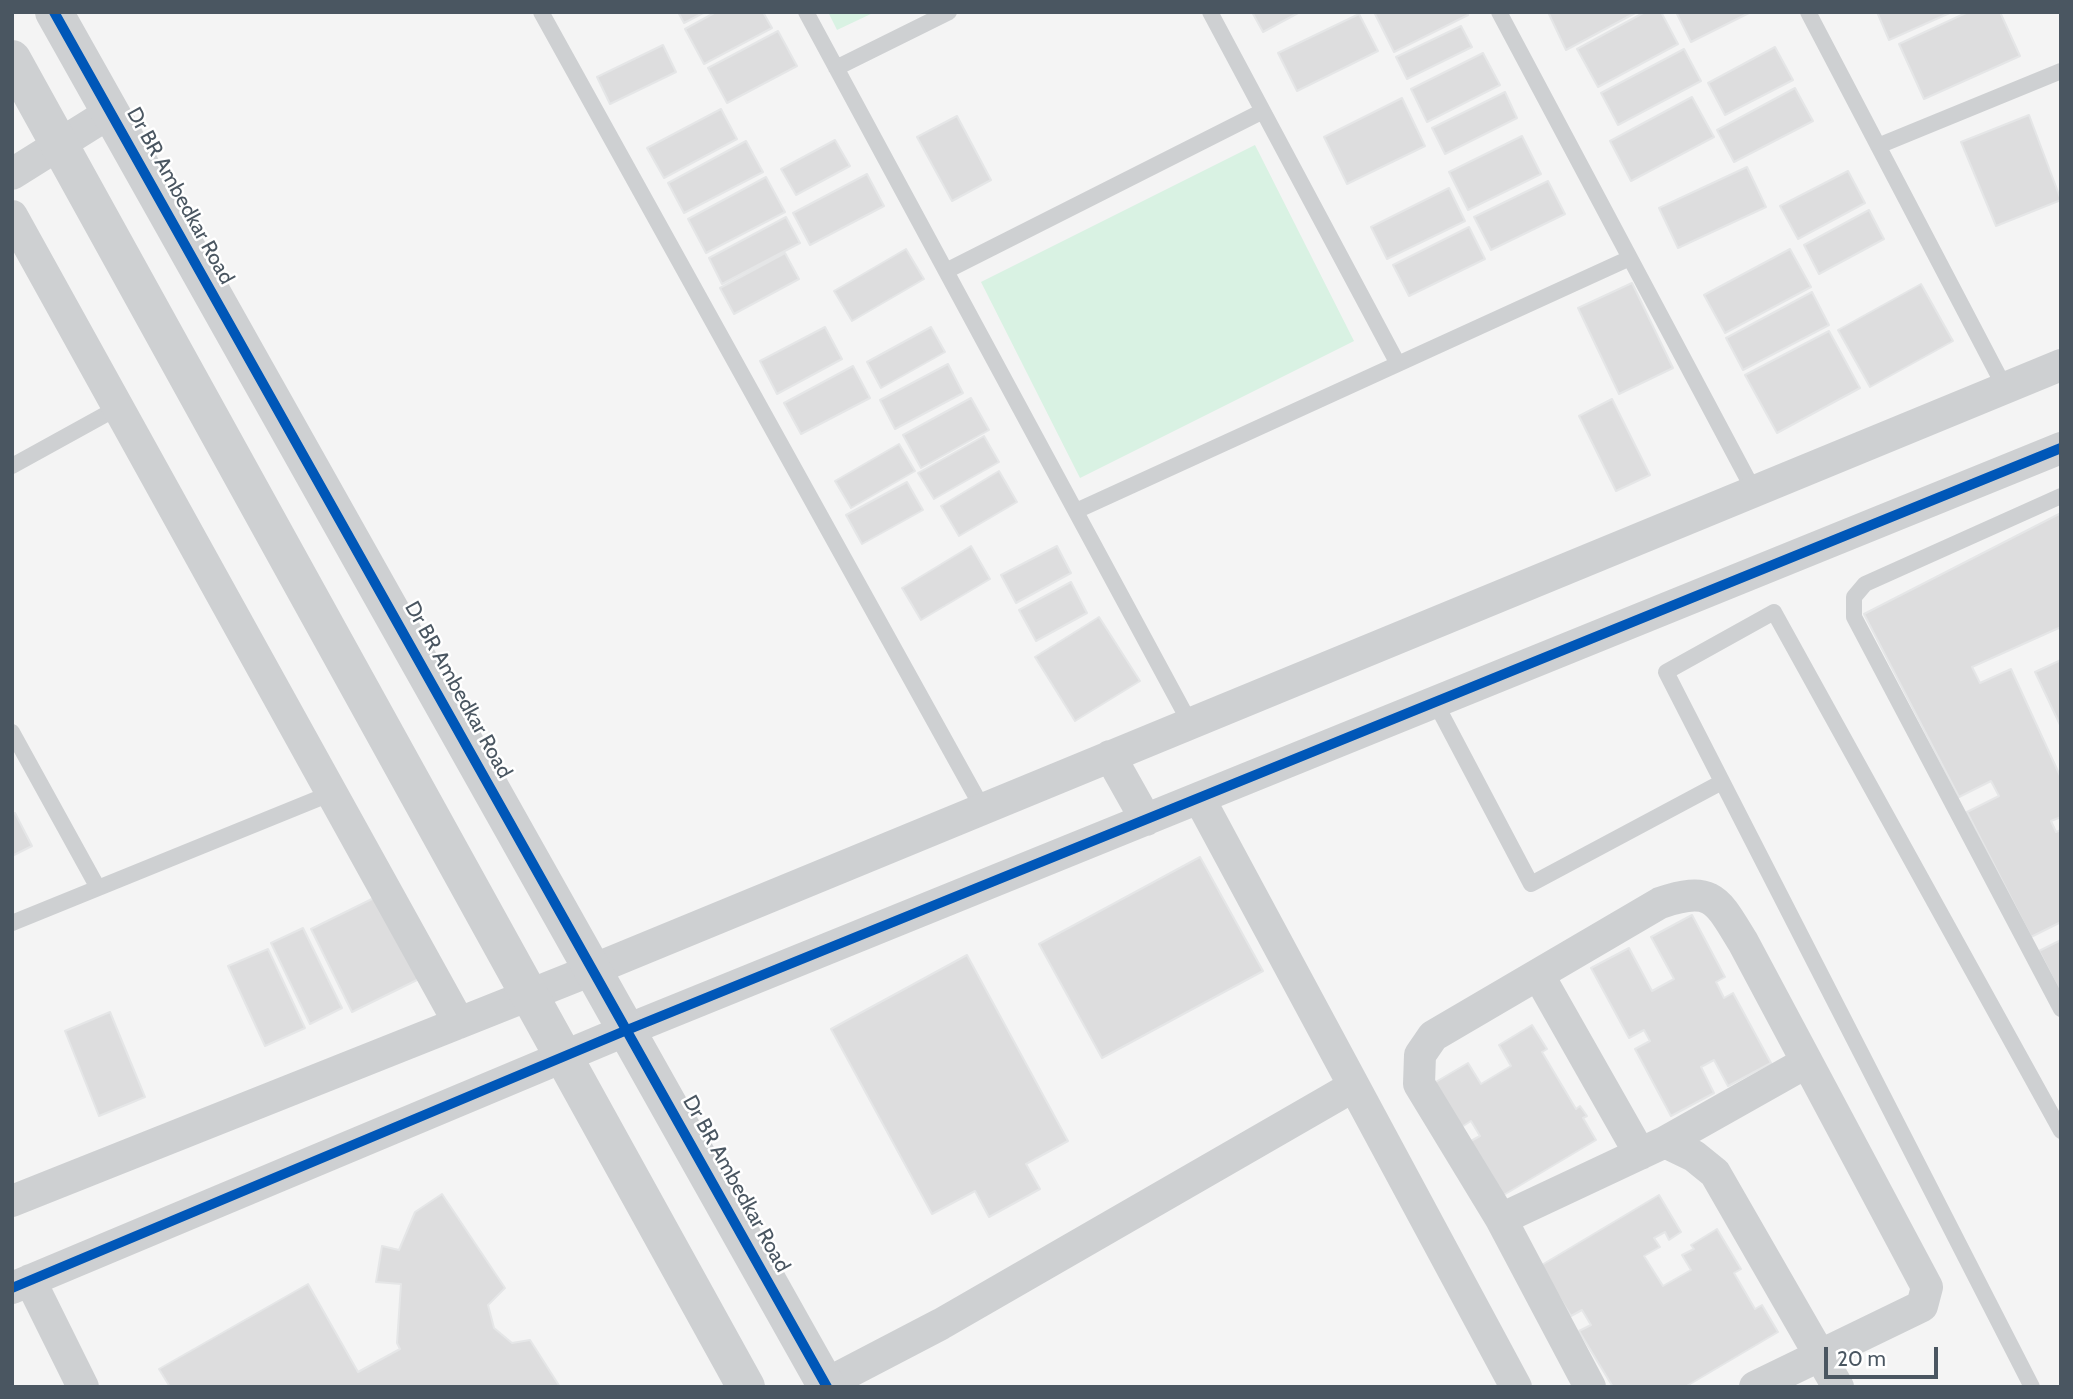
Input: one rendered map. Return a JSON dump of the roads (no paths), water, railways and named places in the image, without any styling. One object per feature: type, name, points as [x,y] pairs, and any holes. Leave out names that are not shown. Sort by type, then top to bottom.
[{"type":"street","name":"Dr BR Ambedkar Road","points":[[54,12],[827,1385]]},
{"type":"street","points":[[12,59],[746,1387]]},
{"type":"street","points":[[12,174],[111,112]]},
{"type":"street","points":[[12,216],[460,1023]]},
{"type":"street","points":[[12,1201],[592,970],[2061,365]]},
{"type":"street","points":[[83,1387],[21,1284],[627,1030],[2061,448]]},
{"type":"street","points":[[1110,756],[1146,820]]},
{"type":"street","points":[[1199,798],[1516,1387]]},
{"type":"street","points":[[1590,1387],[1501,1219],[1419,1084],[1420,1055],[1433,1036],[1660,903],[1681,896],[1703,895],[1720,904],[1927,1287],[1922,1306],[1819,1353],[1755,1387]]},
{"type":"street","points":[[1539,976],[1653,1148],[1694,1156],[1715,1173],[1838,1387]]},
{"type":"street","points":[[1501,1219],[1653,1148],[1807,1062]]},
{"type":"street","points":[[827,1385],[942,1324],[1354,1086]]},
{"type":"lane","points":[[541,12],[983,808]]},
{"type":"lane","points":[[806,12],[1191,723]]},
{"type":"lane","points":[[836,68],[949,12]]},
{"type":"lane","points":[[1210,12],[1398,364]]},
{"type":"lane","points":[[1499,12],[1754,491]]},
{"type":"lane","points":[[1808,12],[2005,387]]},
{"type":"lane","points":[[1878,146],[2061,71]]},
{"type":"lane","points":[[946,271],[1263,111]]},
{"type":"lane","points":[[1076,511],[1630,258]]},
{"type":"lane","points":[[12,466],[119,407]]},
{"type":"lane","points":[[2061,496],[1865,584],[1854,597],[1854,617],[2061,1009]]},
{"type":"lane","points":[[2032,1387],[1666,672],[1774,612],[2061,1130]]},
{"type":"lane","points":[[1435,702],[1531,884],[1722,782]]},
{"type":"lane","points":[[12,732],[98,888]]},
{"type":"lane","points":[[12,923],[332,793]]}]
